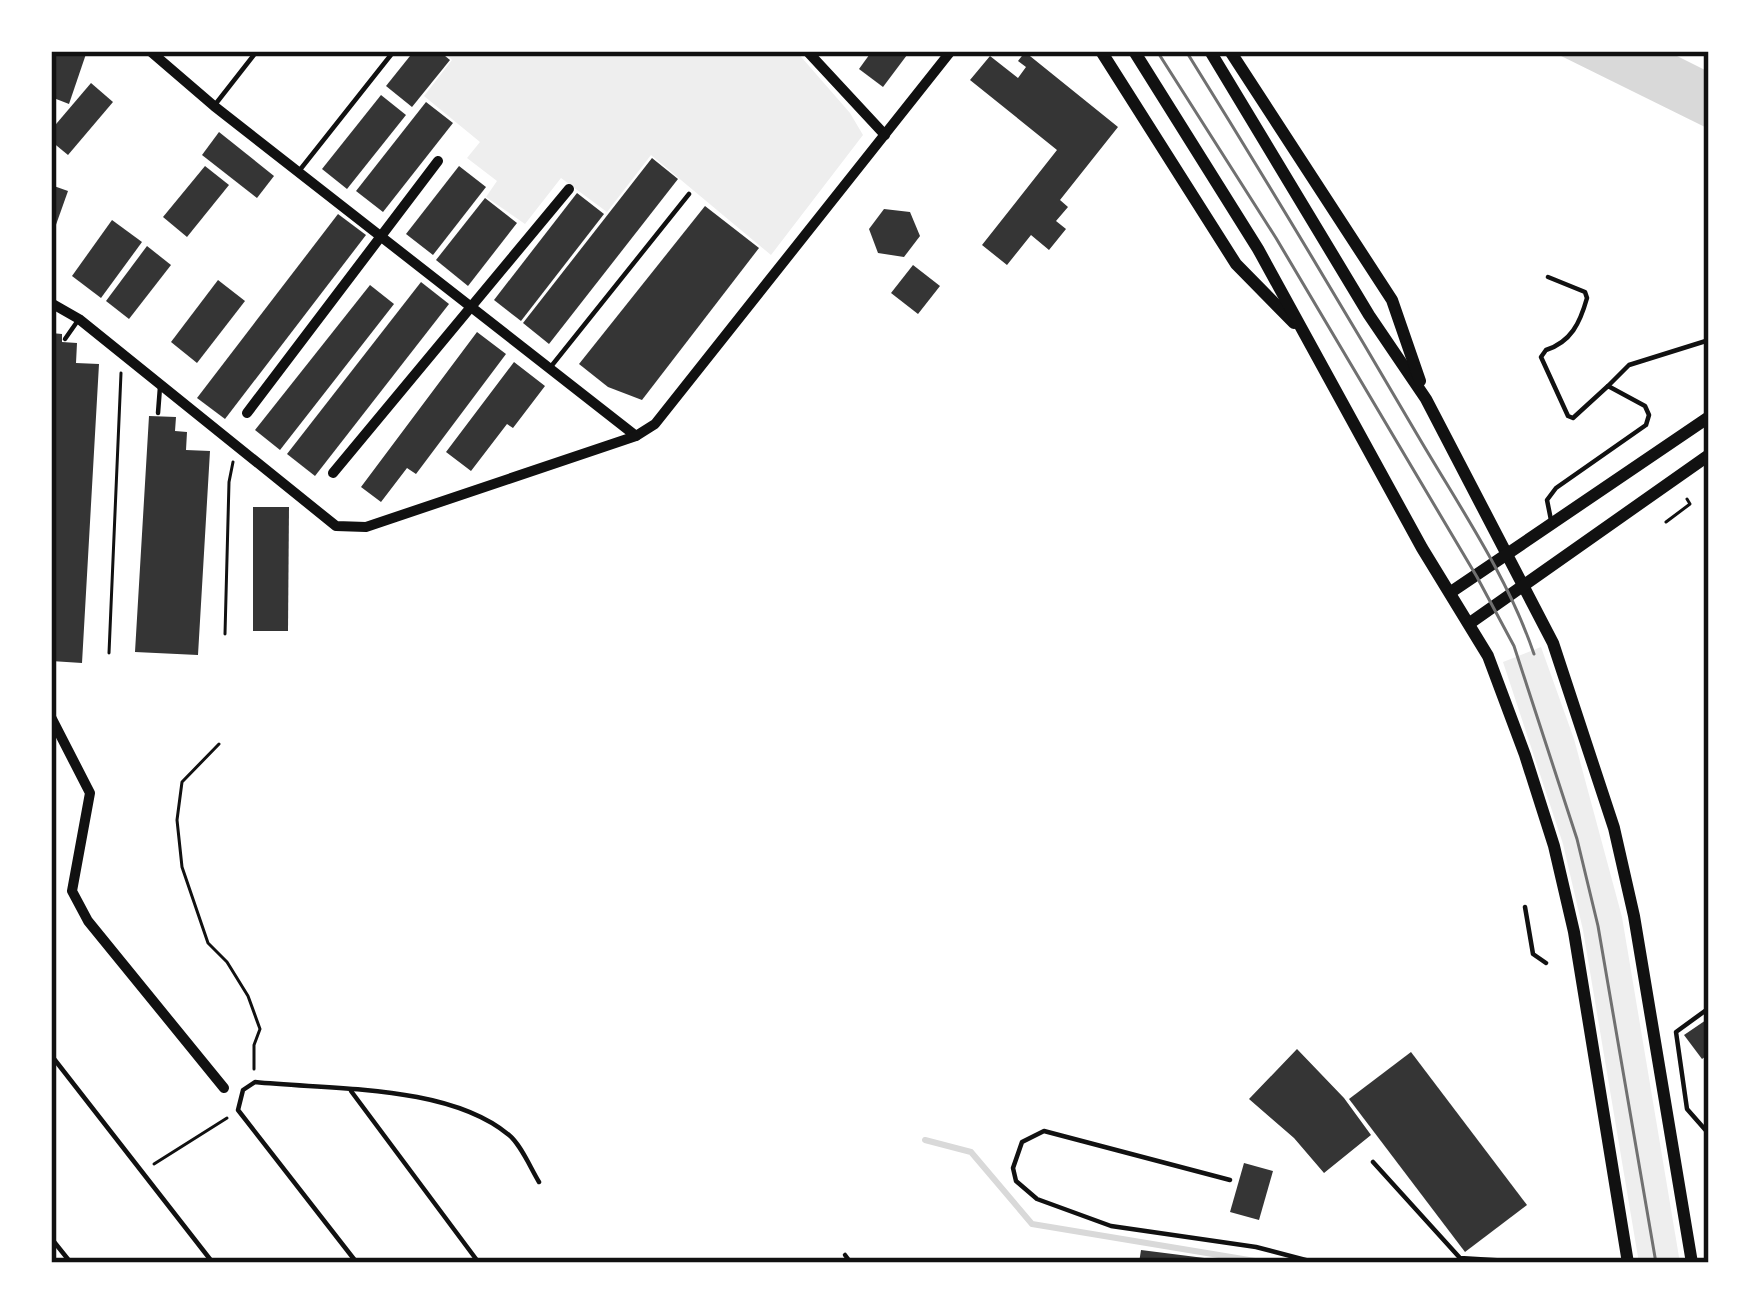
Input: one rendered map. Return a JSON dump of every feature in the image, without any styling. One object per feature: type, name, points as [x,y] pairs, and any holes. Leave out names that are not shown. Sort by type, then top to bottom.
[{"type":"street","points":[[150,51],[636,436]]},
{"type":"street","points":[[51,303],[79,319],[336,526],[366,526],[636,436],[655,424],[951,51]]},
{"type":"street","points":[[1101,51],[1236,264],[1303,333]]},
{"type":"street","points":[[1134,51],[1258,249],[1422,548],[1488,656],[1554,846],[1594,1046],[1628,1263]]},
{"type":"street","points":[[1210,51],[1369,314],[1426,399],[1553,643],[1614,828],[1652,1016],[1692,1263]]},
{"type":"street","points":[[1230,51],[1392,300],[1426,399]]},
{"type":"street","points":[[810,52],[885,135]]},
{"type":"street","points":[[247,413],[438,161]]},
{"type":"street","points":[[333,473],[569,189]]},
{"type":"street","points":[[1451,592],[1709,417]]},
{"type":"street","points":[[1470,623],[1709,455]]},
{"type":"street","points":[[51,717],[90,793],[72,892],[88,921],[224,1088]]},
{"type":"lane","points":[[214,106],[257,51]]},
{"type":"lane","points":[[299,171],[394,51]]},
{"type":"lane","points":[[549,369],[689,194]]},
{"type":"lane","points":[[1548,278],[1585,292],[1587,298],[1570,337],[1541,357],[1573,418],[1629,365],[1709,340]]},
{"type":"lane","points":[[64,339],[79,319]]},
{"type":"lane","points":[[1552,526],[1547,500],[1556,488],[1646,425],[1645,406],[1609,386]]},
{"type":"lane","points":[[158,413],[160,387]]},
{"type":"lane","points":[[1525,907],[1533,954],[1546,963]]},
{"type":"lane","points":[[1709,1008],[1676,1032],[1687,1109],[1709,1134]]},
{"type":"lane","points":[[51,1055],[213,1263]]},
{"type":"lane","points":[[357,1263],[238,1110],[243,1090],[255,1082],[421,1097],[473,1114],[511,1136],[539,1182]]},
{"type":"lane","points":[[351,1091],[479,1263]]},
{"type":"lane","points":[[1230,1180],[1055,1132],[1032,1134],[1022,1142],[1013,1168],[1016,1181],[1036,1199],[1111,1226],[1256,1247],[1317,1263]]},
{"type":"lane","points":[[1373,1162],[1460,1258],[1544,1263]]},
{"type":"lane","points":[[51,1238],[70,1263]]},
{"type":"lane","points":[[844,1255],[850,1263]]},
{"type":"path","points":[[109,653],[120,394]]},
{"type":"path","points":[[225,634],[229,482]]},
{"type":"path","points":[[1666,522],[1690,504],[1687,499]]},
{"type":"path","points":[[219,744],[182,782],[177,820],[182,867],[208,943],[248,995],[260,1029],[254,1045],[255,1082]]},
{"type":"path","points":[[143,1171],[238,1110]]},
{"type":"shaded area","points":[[443,51],[796,51],[863,135],[771,255],[651,155],[607,212],[561,178],[525,224],[486,197],[497,181],[467,158],[480,142],[424,96],[452,60]]},
{"type":"shaded area","points":[[1551,51],[1667,51],[1709,72],[1709,129]]},
{"type":"shaded area","points":[[1541,647],[1574,739],[1622,917],[1680,1263],[1639,1263],[1583,930],[1563,844],[1503,662]]},
{"type":"building","points":[[51,51],[87,51],[69,104],[51,97]]},
{"type":"building","points":[[414,51],[439,51],[450,60],[412,107],[386,86]]},
{"type":"building","points":[[872,51],[910,51],[883,87],[859,69]]},
{"type":"building","points":[[1025,52],[1118,127],[1060,200],[1068,207],[1056,221],[1066,229],[1049,250],[1031,235],[1007,265],[982,245],[1057,150],[970,80],[990,56],[1018,78],[1026,67],[1018,61]]},
{"type":"building","points":[[91,83],[113,102],[68,155],[51,141],[51,130]]},
{"type":"building","points":[[381,95],[406,115],[347,189],[322,169]]},
{"type":"building","points":[[426,102],[453,123],[383,212],[356,191]]},
{"type":"building","points":[[219,132],[274,176],[257,198],[202,155]]},
{"type":"building","points":[[652,158],[678,179],[549,344],[523,323]]},
{"type":"building","points":[[205,166],[229,185],[187,237],[163,217]]},
{"type":"building","points":[[459,166],[486,187],[433,255],[406,234]]},
{"type":"building","points":[[51,185],[68,191],[52,236],[51,236]]},
{"type":"building","points":[[577,193],[604,214],[521,321],[494,300]]},
{"type":"building","points":[[485,198],[517,223],[468,286],[436,260]]},
{"type":"building","points":[[705,206],[759,248],[642,400],[608,387],[579,364]]},
{"type":"building","points":[[884,209],[910,212],[920,236],[904,257],[878,253],[869,229]]},
{"type":"building","points":[[338,214],[366,235],[225,419],[197,398]]},
{"type":"building","points":[[112,220],[142,242],[101,298],[72,276]]},
{"type":"building","points":[[147,246],[171,265],[129,319],[106,301]]},
{"type":"building","points":[[913,265],[940,286],[918,314],[891,293]]},
{"type":"building","points":[[218,280],[245,301],[197,363],[171,342]]},
{"type":"building","points":[[421,282],[449,304],[315,476],[287,454]]},
{"type":"building","points":[[370,285],[394,304],[280,450],[255,430]]},
{"type":"building","points":[[477,332],[506,354],[416,474],[407,468],[381,502],[361,487]]},
{"type":"building","points":[[51,333],[62,334],[62,342],[77,343],[76,363],[99,364],[82,663],[51,661]]},
{"type":"building","points":[[514,362],[545,386],[513,428],[507,424],[471,471],[446,452]]},
{"type":"building","points":[[149,416],[176,417],[175,431],[187,432],[186,450],[210,451],[198,655],[135,652]]},
{"type":"building","points":[[253,507],[289,507],[288,631],[253,631]]},
{"type":"building","points":[[1709,1018],[1709,1054],[1702,1059],[1684,1035]]},
{"type":"building","points":[[1297,1049],[1344,1098],[1371,1135],[1324,1173],[1294,1138],[1249,1099]]},
{"type":"building","points":[[1411,1052],[1527,1205],[1465,1252],[1349,1099]]},
{"type":"building","points":[[1244,1163],[1273,1171],[1259,1220],[1230,1212]]},
{"type":"building","points":[[1141,1250],[1220,1260],[1220,1263],[1139,1263]]},
{"type":"waterway","points":[[925,1140],[971,1152],[1032,1224],[1267,1263]]},
{"type":"tram line","points":[[1157,51],[1276,238],[1514,646],[1577,839],[1598,926],[1656,1263]]},
{"type":"tram line","points":[[1186,51],[1482,542],[1534,654]]}]
